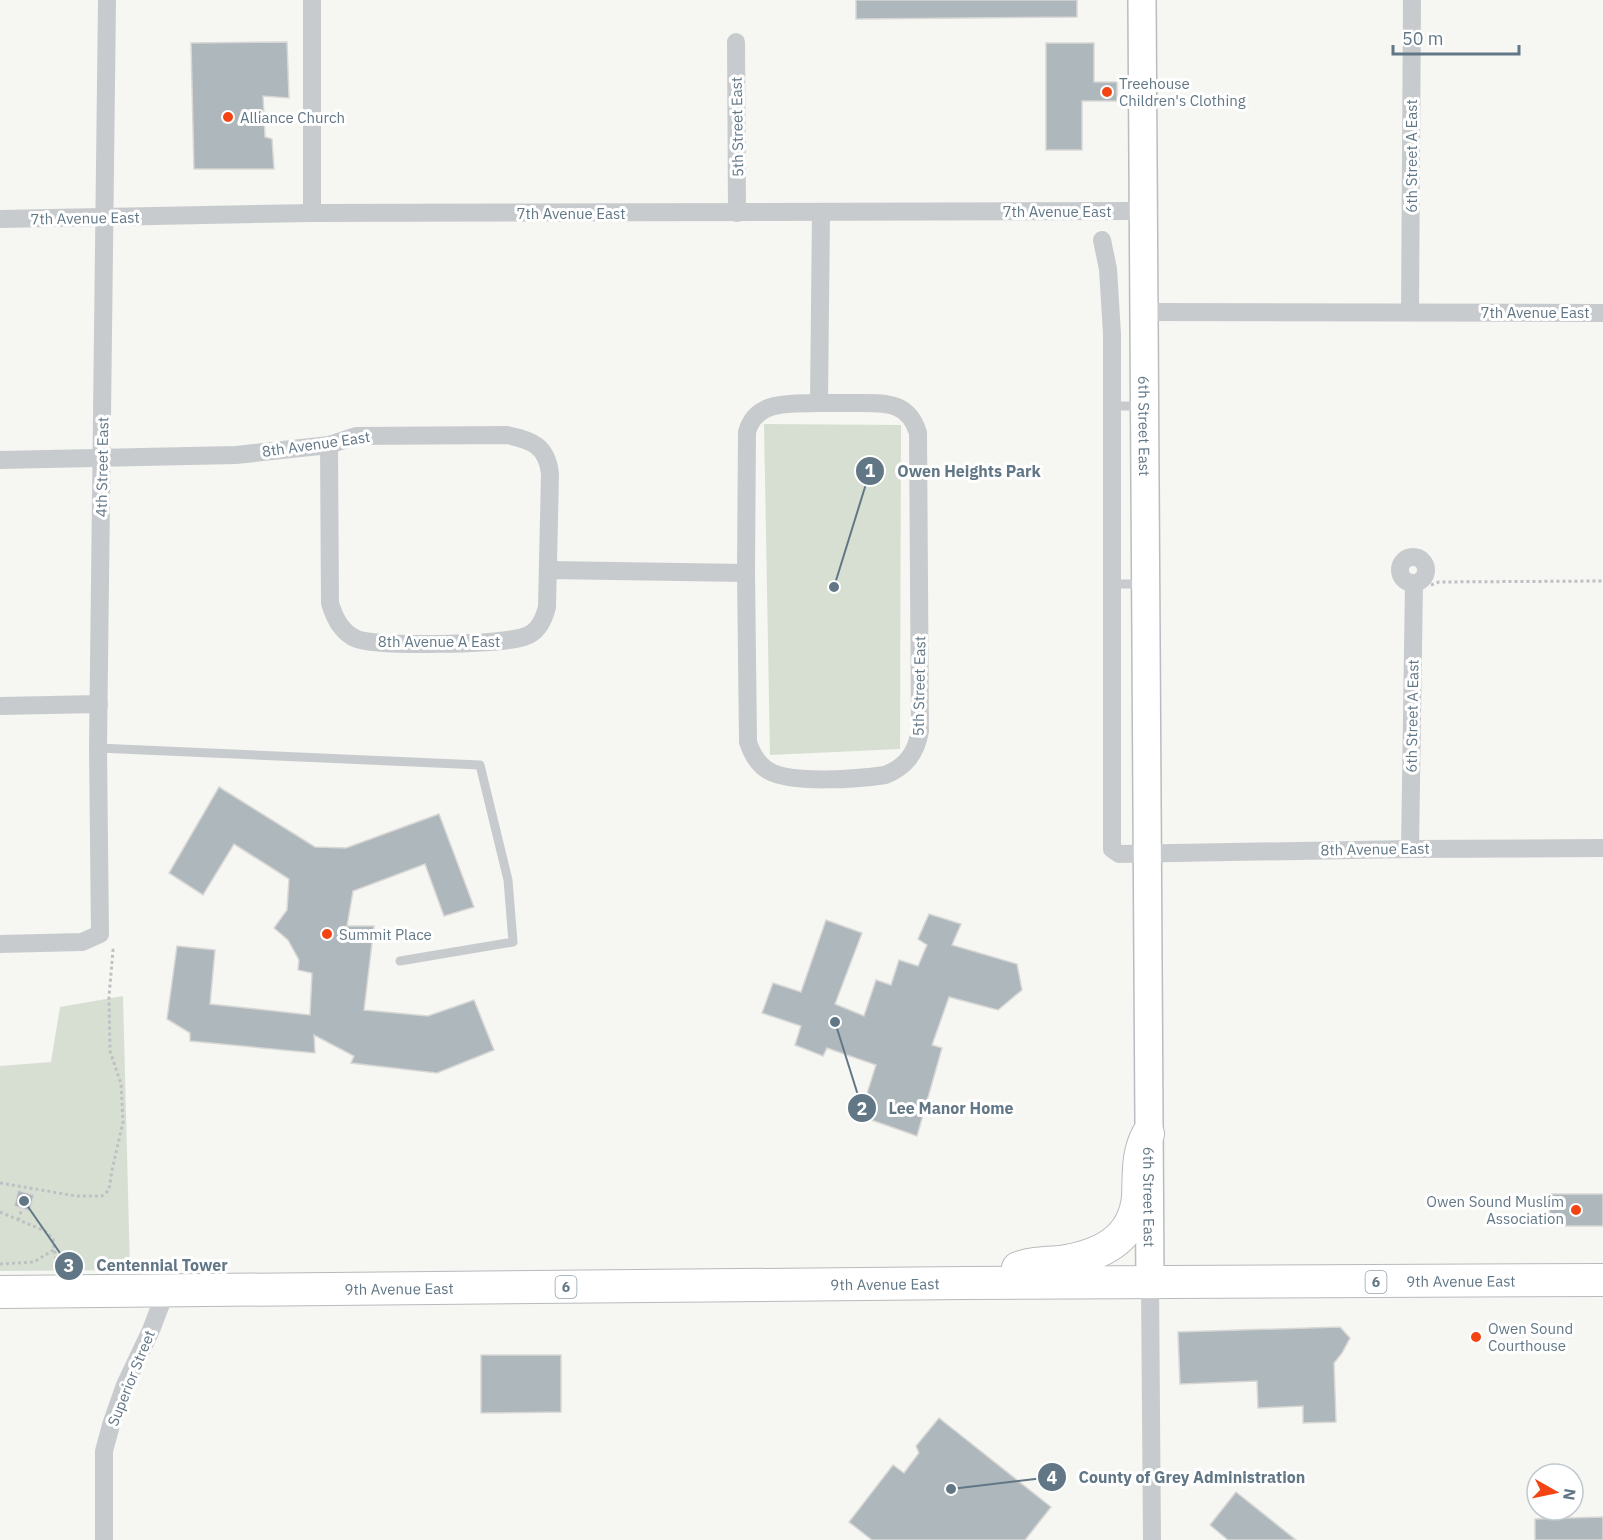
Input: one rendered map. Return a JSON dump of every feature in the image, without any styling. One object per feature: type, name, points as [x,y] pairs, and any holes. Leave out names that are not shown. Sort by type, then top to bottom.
[{"type":"highway","points":[[966,1283],[1030,1264],[1061,1262],[1095,1254],[1116,1242],[1129,1229],[1137,1209],[1141,1148],[1148,1134]]},
{"type":"highway","name":"9th Avenue East","points":[[166,1291],[966,1283],[1603,1281]]},
{"type":"highway","name":"6","points":[[0,1292],[166,1291]]},
{"type":"main road","name":"6th Street East","points":[[1142,0],[1142,312],[1150,1284]]},
{"type":"street","name":"4th Street East","points":[[100,934],[98,748],[107,0]]},
{"type":"street","points":[[312,0],[312,213]]},
{"type":"street","name":"6th Street A East","points":[[1410,312],[1412,0]]},
{"type":"street","name":"5th Street East","points":[[736,42],[737,213]]},
{"type":"street","name":"7th Avenue East","points":[[0,219],[312,213],[1142,211]]},
{"type":"street","points":[[819,403],[821,213]]},
{"type":"street","name":"6th Street East","points":[[1102,240],[1111,301],[1112,849],[1119,854],[1146,854]]},
{"type":"street","name":"7th Avenue East","points":[[1142,312],[1603,313]]},
{"type":"street","name":"5th Street East","points":[[882,403],[894,405],[910,416],[918,433],[920,732],[915,751],[903,766],[885,775],[874,777],[816,779],[777,775],[758,762],[750,747],[748,737],[746,573],[746,435],[750,422],[758,413],[773,406],[882,403]]},
{"type":"street","name":"8th Avenue East","points":[[0,460],[236,455],[329,445],[356,436],[507,435],[529,440],[544,454],[549,467],[548,570]]},
{"type":"street","name":"8th Avenue A East","points":[[329,445],[330,603],[344,630],[358,639],[382,644],[505,641],[527,636],[538,626],[545,614],[548,570]]},
{"type":"street","points":[[548,570],[746,573]]},
{"type":"street","name":"6th Street A East","points":[[1410,849],[1419,585]]},
{"type":"street","points":[[0,706],[99,704]]},
{"type":"street","name":"8th Avenue East","points":[[1146,854],[1603,848]]},
{"type":"street","points":[[0,944],[82,942],[100,934]]},
{"type":"street","name":"6th Street East","points":[[1150,1284],[1152,1540]]},
{"type":"street","name":"Superior Street","points":[[104,1540],[104,1450],[126,1385],[166,1291]]},
{"type":"lane","points":[[1112,406],[1143,406]]},
{"type":"lane","points":[[1112,584],[1144,584]]},
{"type":"lane","points":[[98,748],[480,765],[508,880],[513,942],[400,961]]},
{"type":"path","points":[[1419,585],[1439,582],[1603,581]]},
{"type":"path","points":[[0,1183],[76,1196],[102,1196],[109,1190],[123,1122],[121,1084],[111,1051],[109,997],[113,950],[100,934]]},
{"type":"path","points":[[18,1220],[21,1209]]},
{"type":"path","points":[[0,1212],[45,1231],[53,1239],[59,1292]]},
{"type":"path","points":[[0,1264],[34,1262],[55,1249]]},
{"type":"shaded area","points":[[764,424],[901,425],[900,749],[770,755]]},
{"type":"shaded area","points":[[123,996],[130,1270],[0,1271],[0,1066],[51,1062],[60,1007]]},
{"type":"building","points":[[856,0],[1077,0],[1077,17],[856,19]]},
{"type":"building","name":"Alliance Church","points":[[287,42],[289,98],[263,96],[265,137],[272,139],[274,169],[194,169],[191,43]]},
{"type":"building","points":[[1046,43],[1094,43],[1094,82],[1117,82],[1117,101],[1082,101],[1082,150],[1046,150]]},
{"type":"building","name":"Summit Place","points":[[219,787],[315,847],[346,848],[439,814],[474,907],[444,916],[425,864],[353,891],[347,926],[374,926],[364,1010],[428,1016],[474,1000],[494,1050],[437,1073],[351,1063],[354,1056],[314,1035],[315,1053],[190,1041],[190,1033],[167,1019],[177,946],[215,950],[210,1004],[310,1015],[312,973],[298,970],[299,960],[288,940],[274,928],[287,910],[289,879],[234,844],[203,895],[169,873]]},
{"type":"building","points":[[929,914],[961,924],[952,945],[1017,964],[1022,990],[998,1010],[949,997],[932,1045],[942,1048],[917,1136],[860,1116],[876,1065],[827,1048],[823,1056],[795,1045],[801,1026],[762,1013],[773,983],[801,992],[826,920],[862,933],[835,1004],[864,1016],[876,980],[891,985],[899,960],[918,966],[927,945],[918,939]]},
{"type":"building","points":[[18,1190],[34,1195],[30,1211],[14,1206]]},
{"type":"building","name":"Owen Sound Muslim Association","points":[[1549,1194],[1603,1194],[1603,1226],[1550,1226]]},
{"type":"building","points":[[1340,1327],[1350,1338],[1334,1363],[1336,1422],[1303,1423],[1303,1406],[1258,1408],[1257,1381],[1180,1384],[1178,1332]]},
{"type":"building","points":[[481,1355],[561,1355],[561,1412],[481,1413]]},
{"type":"building","points":[[939,1418],[1051,1507],[1025,1540],[872,1540],[849,1522],[893,1465],[904,1473],[919,1453],[916,1446]]},
{"type":"building","points":[[1236,1492],[1296,1540],[1228,1540],[1210,1525]]},
{"type":"building","points":[[1603,1517],[1603,1540],[1535,1540],[1535,1522],[1585,1522],[1585,1518]]},
{"type":"place","name":"Treehouse Children's Clothing","points":[[1107,92]]},
{"type":"place","name":"Alliance Church","points":[[228,117]]},
{"type":"place","name":"Owen Heights Park","points":[[834,587]]},
{"type":"place","name":"Summit Place","points":[[327,934]]},
{"type":"place","name":"Lee Manor Home","points":[[835,1022]]},
{"type":"place","name":"Centennial Tower","points":[[24,1201]]},
{"type":"place","name":"Owen Sound Muslim Association","points":[[1576,1210]]},
{"type":"place","name":"Owen Sound Courthouse","points":[[1476,1337]]},
{"type":"place","name":"County of Grey Administration","points":[[951,1489]]}]
